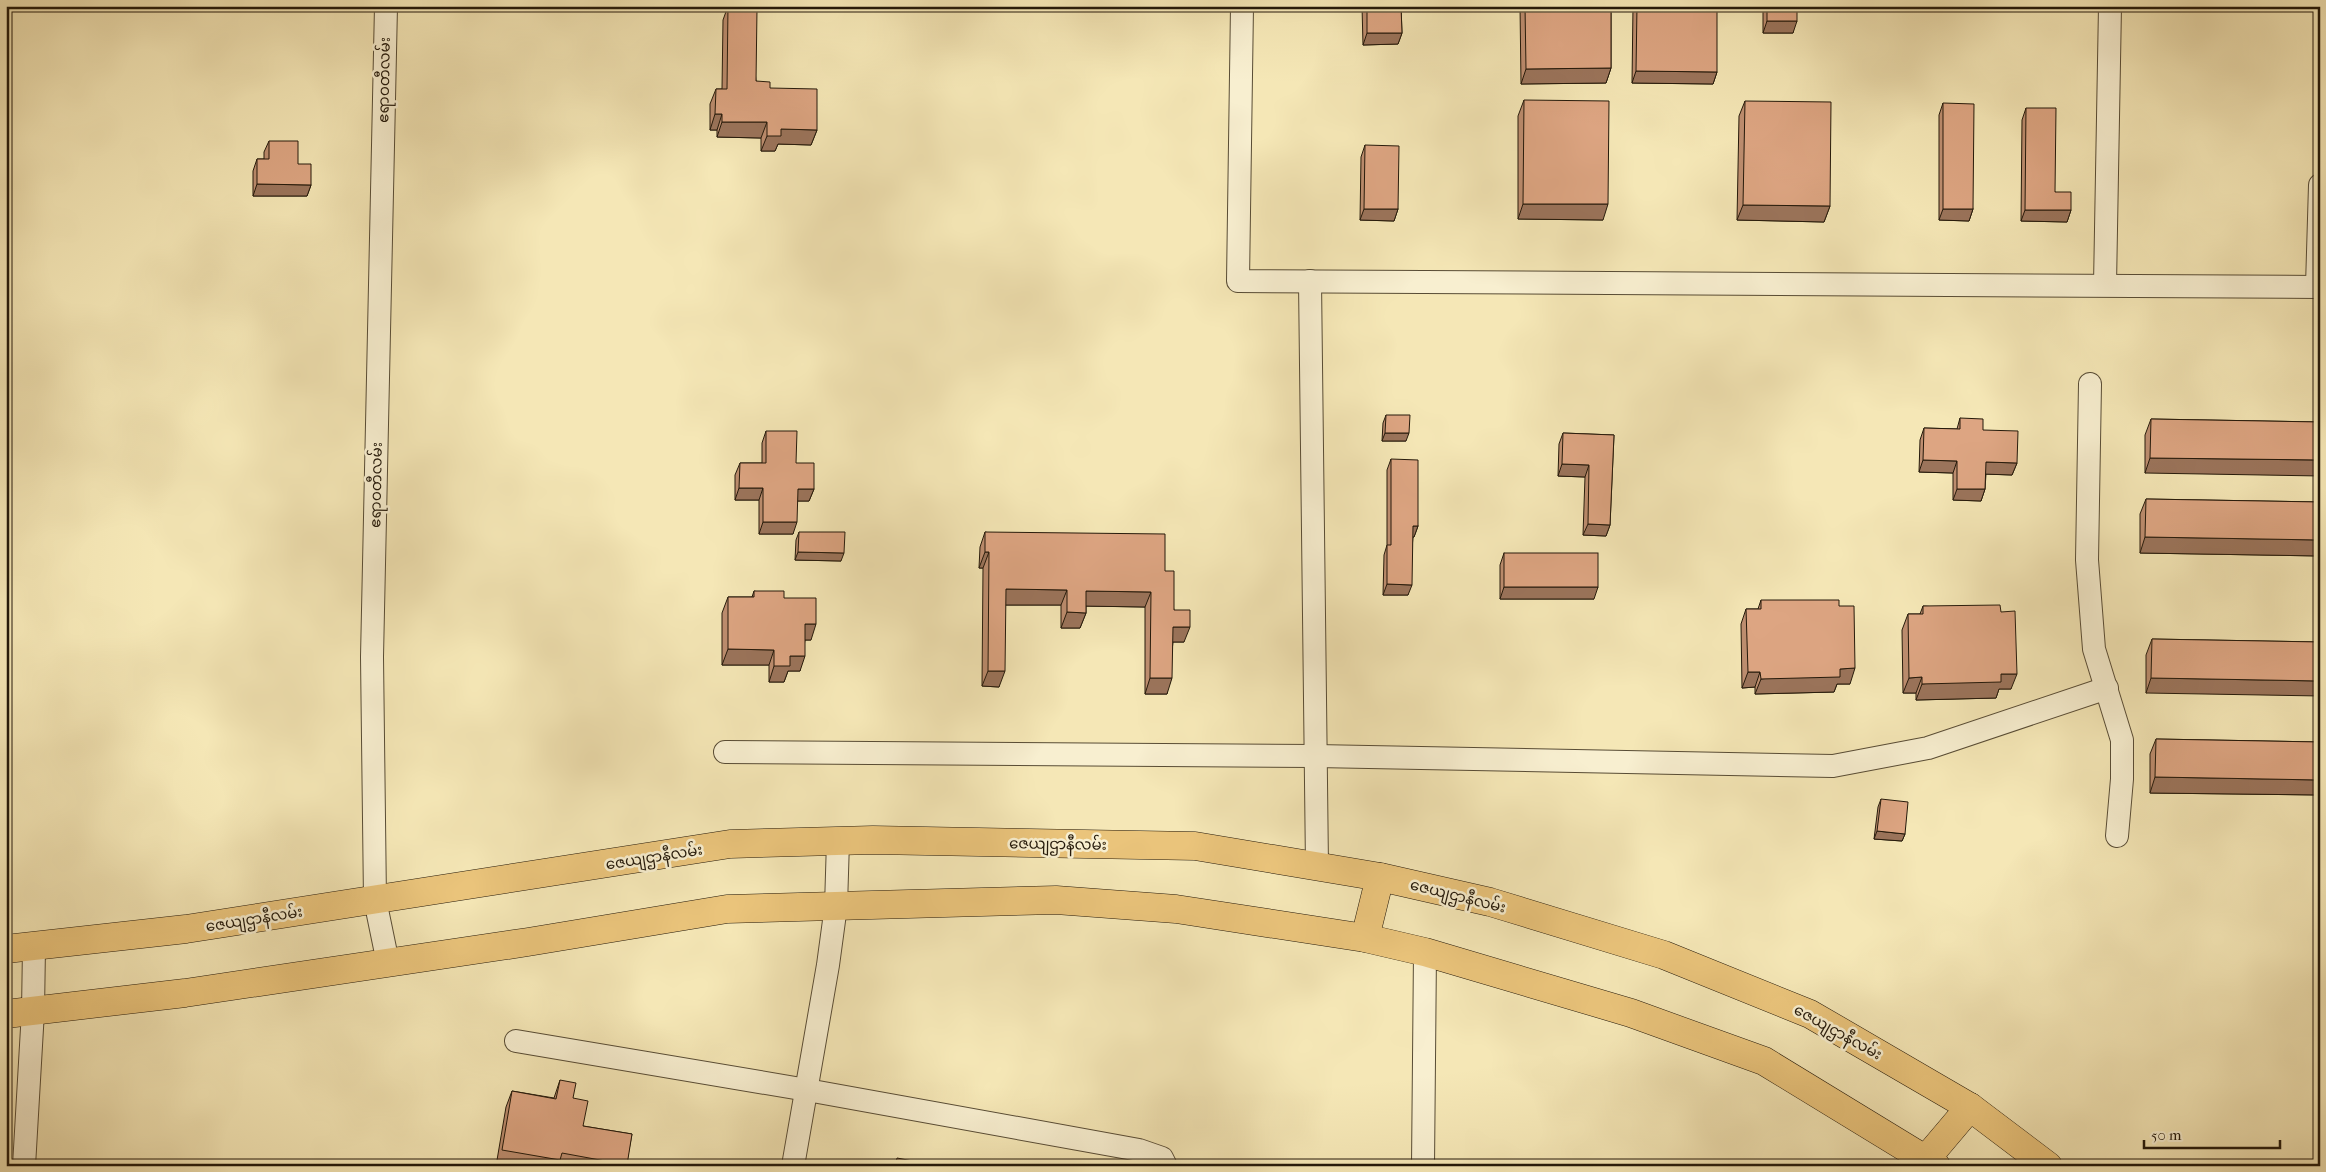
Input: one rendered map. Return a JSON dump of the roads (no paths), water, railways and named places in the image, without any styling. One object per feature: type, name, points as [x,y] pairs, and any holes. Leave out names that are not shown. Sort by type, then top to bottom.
[{"type":"main road","name":"ဇေယျဌာနီလမ်း","points":[[6,949],[186,929],[730,844],[838,841],[1195,846],[1380,877],[1490,902],[1664,955],[1810,1014],[1970,1107],[2048,1166]]},
{"type":"main road","points":[[1365,938],[1380,877]]},
{"type":"main road","points":[[6,1014],[185,993],[727,909],[1056,900],[1176,909],[1365,938],[1425,952],[1631,1013],[1764,1060],[1931,1162],[1970,1107]]},
{"type":"street","name":"ဧရာဝတီလမ်း","points":[[386,6],[372,657],[375,900],[388,963]]},
{"type":"street","points":[[1242,6],[1238,280],[2318,286],[2320,185]]},
{"type":"street","points":[[2105,285],[2110,6]]},
{"type":"street","points":[[1310,281],[1317,866]]},
{"type":"street","points":[[2090,384],[2087,560],[2094,650],[2122,740],[2122,779],[2117,836]]},
{"type":"street","points":[[725,752],[1316,756],[1833,766],[1928,748],[2107,688]]},
{"type":"street","points":[[793,1166],[828,965],[836,906],[838,841]]},
{"type":"street","points":[[18,1153],[33,1011],[34,947]]},
{"type":"street","points":[[1423,1166],[1425,952]]},
{"type":"street","points":[[516,1041],[806,1090],[1138,1150],[1162,1158],[1166,1166]]}]
